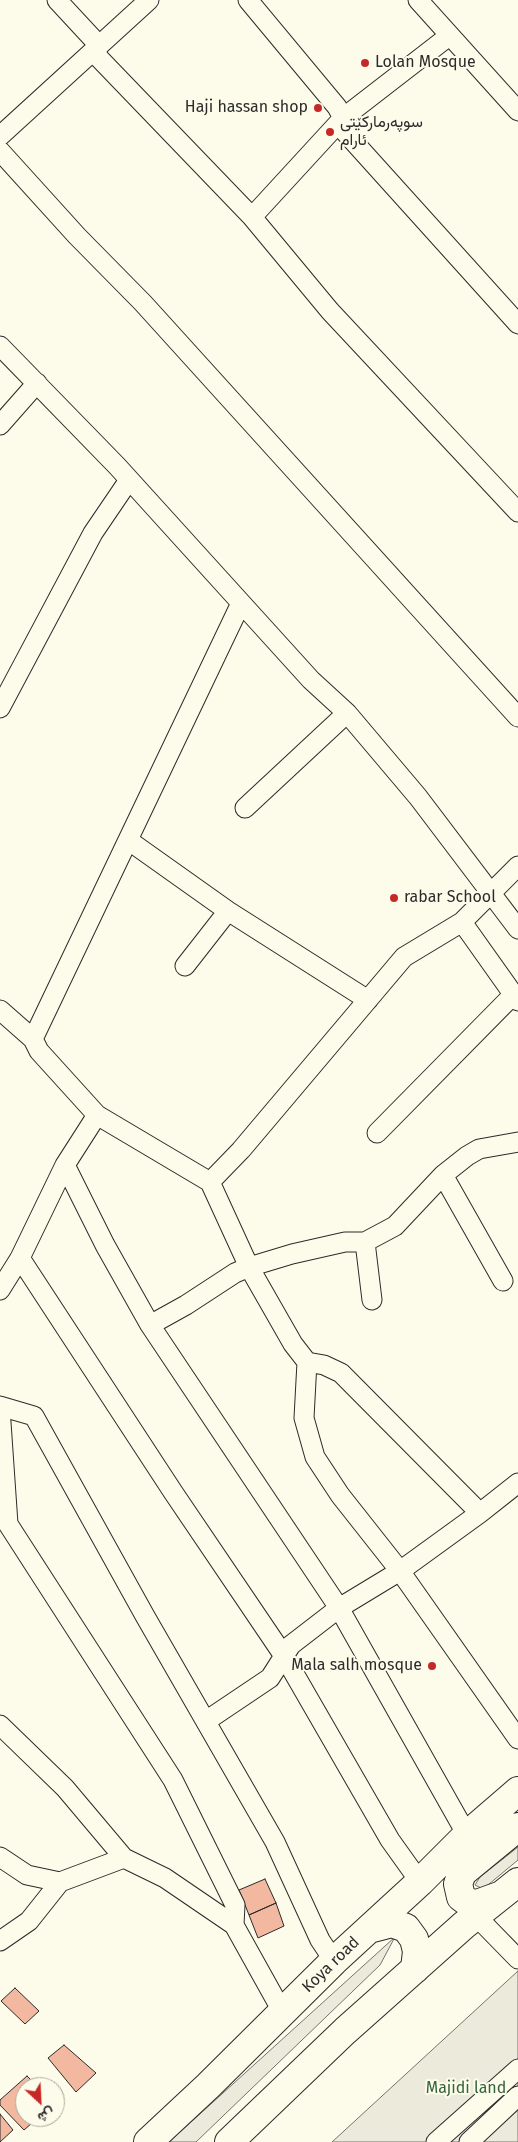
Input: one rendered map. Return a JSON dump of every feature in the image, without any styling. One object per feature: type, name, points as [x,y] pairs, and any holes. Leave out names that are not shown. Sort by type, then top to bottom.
[{"type":"highway","name":"Koya road","points":[[148,2142],[334,1961],[420,1882],[467,1835],[518,1791]]},
{"type":"highway","points":[[511,1887],[477,1904],[469,1903],[461,1897],[458,1884],[462,1873],[518,1827]]},
{"type":"highway","points":[[229,2142],[345,2031],[511,1887]]},
{"type":"highway","points":[[369,1929],[392,1923],[406,1928],[414,1939],[417,1951],[415,1969]]},
{"type":"street","points":[[57,0],[95,41],[98,57],[252,217],[330,311],[518,512]]},
{"type":"street","points":[[0,136],[149,0]]},
{"type":"street","points":[[248,0],[337,107],[343,118],[344,131],[518,324]]},
{"type":"street","points":[[418,0],[518,111]]},
{"type":"street","points":[[252,217],[343,118],[449,36]]},
{"type":"street","points":[[0,151],[77,236],[143,303],[518,717]]},
{"type":"street","points":[[0,346],[129,480],[311,680],[347,713],[418,797],[518,929]]},
{"type":"street","points":[[0,425],[37,383]]},
{"type":"street","points":[[0,708],[93,533],[129,480]]},
{"type":"street","points":[[32,1039],[241,603]]},
{"type":"street","points":[[245,808],[347,713]]},
{"type":"street","points":[[128,840],[228,911],[368,1000]]},
{"type":"street","points":[[210,1182],[241,1150],[404,957],[462,922],[518,866]]},
{"type":"street","points":[[185,966],[228,911]]},
{"type":"street","points":[[377,1133],[516,998],[462,922]]},
{"type":"street","points":[[0,1010],[32,1039],[39,1051],[97,1115],[210,1182],[249,1267],[293,1344],[307,1362],[304,1418],[315,1457],[340,1495],[400,1571],[518,1739]]},
{"type":"street","points":[[0,1290],[20,1258],[65,1166],[97,1115]]},
{"type":"street","points":[[150,1325],[186,1305],[235,1273],[249,1267],[292,1254],[345,1242],[365,1242],[395,1226],[443,1175],[479,1149],[518,1142]]},
{"type":"street","points":[[65,1166],[105,1245],[150,1325],[339,1608],[467,1835]]},
{"type":"street","points":[[443,1175],[503,1281]]},
{"type":"street","points":[[365,1242],[372,1300]]},
{"type":"street","points":[[20,1258],[172,1492],[284,1656],[390,1840],[420,1882]]},
{"type":"street","points":[[307,1362],[324,1365],[341,1373],[480,1513]]},
{"type":"street","points":[[234,1925],[235,1905],[173,1780],[4,1519],[0,1407],[34,1416],[275,1842],[320,1940],[334,1961]]},
{"type":"street","points":[[206,1721],[270,1678],[291,1645],[339,1608],[400,1571],[518,1483]]},
{"type":"street","points":[[0,1725],[65,1788],[124,1858],[165,1878],[234,1925],[283,2012]]},
{"type":"street","points":[[0,1857],[27,1875],[60,1882]]},
{"type":"street","points":[[0,1940],[29,1921],[60,1882],[124,1858]]},
{"type":"street","points":[[476,1916],[518,1959]]},
{"type":"street","points":[[436,2142],[518,2069]]},
{"type":"street","points":[[469,2142],[518,2096]]},
{"type":"green space","points":[[518,1847],[518,1860],[483,1889],[475,1885],[480,1877]]},
{"type":"green space","points":[[395,1937],[380,1965],[196,2142],[169,2142]]},
{"type":"green space","name":"Majidi land","points":[[518,1971],[518,2142],[332,2142]]},
{"type":"building","points":[[265,1879],[276,1903],[249,1915],[239,1890]]},
{"type":"building","points":[[276,1903],[284,1926],[258,1938],[249,1915]]},
{"type":"building","points":[[15,1988],[39,2011],[25,2024],[1,2001]]},
{"type":"building","points":[[64,2045],[96,2073],[76,2092],[48,2058]]},
{"type":"building","points":[[15,2087],[15,2121],[0,2105],[0,2100]]},
{"type":"building","points":[[0,2114],[13,2130],[0,2142]]},
{"type":"place","name":"Lolan Mosque","points":[[365,63]]},
{"type":"place","name":"Haji hassan shop","points":[[318,108]]},
{"type":"place","name":"سوپەرمارکێتی ئارام","points":[[330,132]]},
{"type":"place","name":"rabar School","points":[[394,898]]},
{"type":"place","name":"Mala salh mosque","points":[[432,1666]]}]
